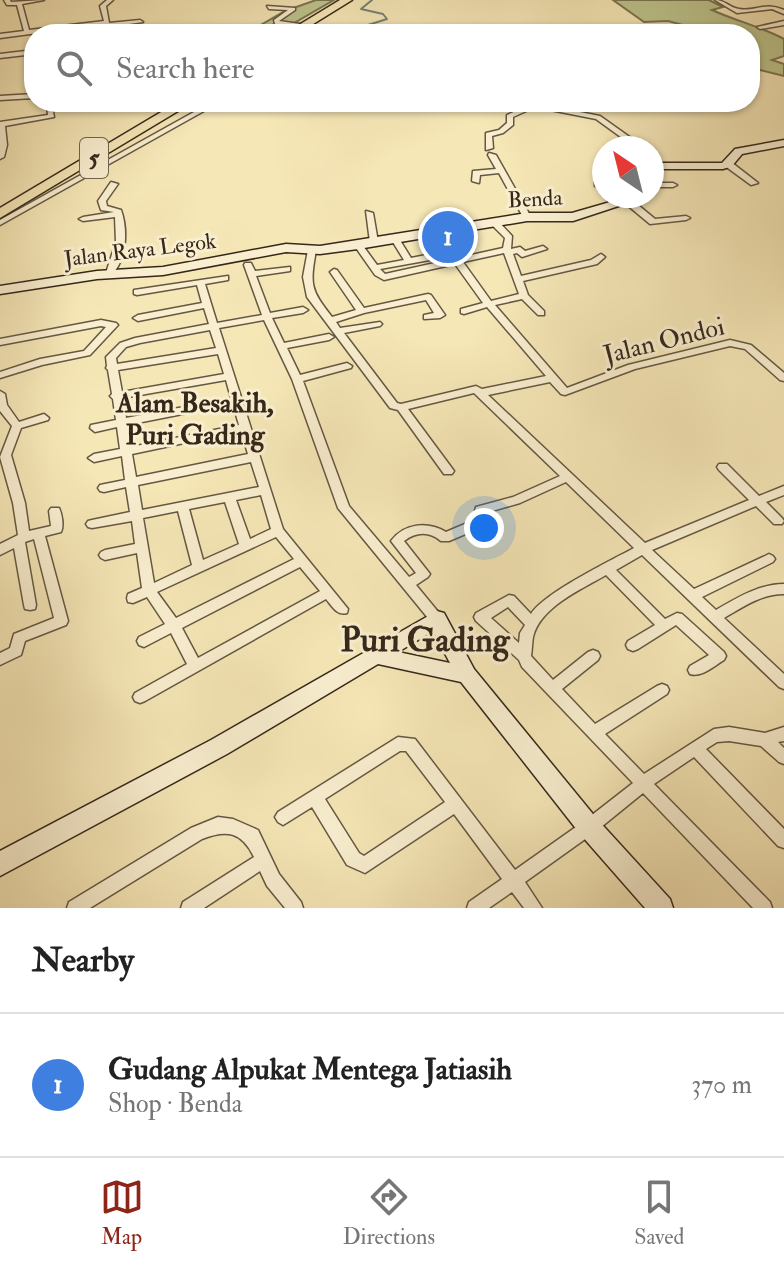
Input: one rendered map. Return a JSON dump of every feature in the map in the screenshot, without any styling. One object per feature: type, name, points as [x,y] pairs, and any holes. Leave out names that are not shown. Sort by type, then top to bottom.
[{"type":"highway","points":[[306,24],[347,0]]},
{"type":"highway","points":[[308,24],[357,0]]},
{"type":"highway","name":"5","points":[[0,205],[157,112]]},
{"type":"highway","name":"5","points":[[0,214],[170,112]]},
{"type":"street","points":[[0,4],[41,0]]},
{"type":"street","points":[[108,24],[103,6],[110,0]]},
{"type":"street","points":[[718,0],[741,11],[773,7],[784,10]]},
{"type":"street","points":[[19,3],[25,24]]},
{"type":"street","points":[[269,7],[293,9],[276,21],[279,24]]},
{"type":"street","points":[[124,24],[140,22]]},
{"type":"street","points":[[760,27],[784,23]]},
{"type":"street","points":[[0,36],[24,32]]},
{"type":"street","points":[[0,56],[24,53]]},
{"type":"street","points":[[0,98],[24,97]]},
{"type":"street","points":[[0,157],[1,124],[52,116],[51,112]]},
{"type":"street","points":[[0,223],[199,112]]},
{"type":"street","points":[[518,112],[509,116],[511,124],[506,130],[488,134],[490,151],[499,171],[527,217]]},
{"type":"street","points":[[571,112],[605,120],[626,136]]},
{"type":"street","points":[[728,164],[739,151],[784,143]]},
{"type":"street","points":[[664,164],[728,164],[754,183]]},
{"type":"street","points":[[462,173],[499,171]]},
{"type":"street","points":[[476,181],[474,175],[480,172]]},
{"type":"street","points":[[110,273],[119,253],[119,214],[114,208],[103,207],[102,201],[114,184]]},
{"type":"street","points":[[664,185],[673,185]]},
{"type":"street","name":"Benda","points":[[333,249],[527,217],[573,217],[607,208]]},
{"type":"street","points":[[636,208],[653,222],[686,218]]},
{"type":"street","points":[[369,213],[366,245],[374,268],[384,277],[508,251],[520,250],[522,254],[543,249]]},
{"type":"street","points":[[83,219],[119,214]]},
{"type":"street","points":[[494,222],[509,238],[508,251],[524,296],[541,313]]},
{"type":"street","points":[[397,240],[409,261]]},
{"type":"street","name":"Jalan Raya Legok","points":[[0,290],[110,273],[163,271],[286,248],[333,249]]},
{"type":"street","points":[[312,250],[308,290],[330,321],[334,334],[394,406],[401,407],[471,388],[480,393],[784,683]]},
{"type":"street","points":[[374,268],[441,255]]},
{"type":"street","points":[[517,280],[594,262],[601,257]]},
{"type":"street","points":[[458,262],[552,378],[480,393]]},
{"type":"street","points":[[287,269],[250,269],[267,317],[297,379],[344,508],[437,619],[467,675],[589,827],[661,908]]},
{"type":"street","points":[[334,272],[362,311]]},
{"type":"street","points":[[137,292],[225,278]]},
{"type":"street","points":[[200,282],[278,531],[342,609]]},
{"type":"street","points":[[464,311],[524,296]]},
{"type":"street","points":[[330,321],[428,297],[440,315],[427,317]]},
{"type":"street","points":[[138,318],[207,305]]},
{"type":"street","points":[[195,666],[174,626],[149,591],[111,357],[123,345],[303,310]]},
{"type":"street","points":[[282,346],[377,324]]},
{"type":"street","points":[[0,342],[90,325],[113,325],[87,353],[40,362],[0,375]]},
{"type":"street","name":"Jalan Ondoi","points":[[552,378],[565,392],[572,391],[632,367],[730,343],[748,347],[784,378]]},
{"type":"street","points":[[111,368],[221,350]]},
{"type":"street","points":[[770,366],[784,363]]},
{"type":"street","points":[[297,379],[347,366]]},
{"type":"street","points":[[115,396],[230,376]]},
{"type":"street","points":[[95,428],[238,400]]},
{"type":"street","points":[[1,402],[17,426]]},
{"type":"street","points":[[401,407],[448,471]]},
{"type":"street","points":[[30,605],[22,538],[5,470],[6,449],[17,426],[44,418]]},
{"type":"street","points":[[94,458],[245,427]]},
{"type":"street","points":[[104,488],[254,457]]},
{"type":"street","points":[[723,467],[778,521]]},
{"type":"street","points":[[409,583],[424,574],[397,541],[402,535],[420,529],[440,532],[445,538],[478,524],[480,510],[516,500],[569,476]]},
{"type":"street","points":[[92,524],[266,490]]},
{"type":"street","points":[[524,656],[525,639],[540,611],[565,593],[642,549],[784,490]]},
{"type":"street","points":[[229,498],[246,546]]},
{"type":"street","points":[[183,508],[199,567]]},
{"type":"street","points":[[0,550],[22,538],[57,529],[55,511]]},
{"type":"street","points":[[133,598],[278,531]]},
{"type":"street","points":[[0,659],[16,651],[19,638],[61,621],[38,533]]},
{"type":"street","points":[[105,555],[140,548]]},
{"type":"street","points":[[692,596],[769,559]]},
{"type":"street","points":[[144,641],[302,560]]},
{"type":"street","points":[[608,569],[664,626]]},
{"type":"street","points":[[714,617],[750,598],[777,588],[784,589]]},
{"type":"street","points":[[140,697],[328,592]]},
{"type":"street","points":[[532,624],[509,600],[481,617],[524,656],[527,663],[595,732],[640,786],[764,908]]},
{"type":"street","points":[[633,645],[677,618],[719,656],[695,670]]},
{"type":"street","points":[[0,864],[219,747],[437,619]]},
{"type":"street","points":[[375,655],[467,675]]},
{"type":"street","points":[[552,689],[593,656]]},
{"type":"street","points":[[595,732],[662,690]]},
{"type":"street","points":[[475,908],[589,827],[640,786],[714,736],[729,734],[765,740],[784,734]]},
{"type":"street","points":[[765,740],[784,757]]},
{"type":"street","points":[[283,817],[404,742],[410,744],[534,908]]},
{"type":"street","points":[[696,749],[784,840]]},
{"type":"street","points":[[315,797],[353,859],[365,865],[456,804]]},
{"type":"street","points":[[75,908],[209,827],[218,825],[246,831],[257,843],[262,861],[293,907]]},
{"type":"street","points":[[189,908],[262,861]]},
{"type":"green space","points":[[316,0],[334,0],[292,24],[262,24],[285,11]]},
{"type":"green space","points":[[613,0],[709,0],[723,7],[712,10],[749,24],[679,24],[668,21],[644,22]]},
{"type":"green space","points":[[760,28],[784,39],[784,56],[772,60],[784,64],[784,76],[760,70]]},
{"type":"waterway","points":[[371,24],[387,19],[383,14],[361,9],[372,0]]},
{"type":"place","name":"Gudang Alpukat Mentega Jatiasih","points":[[448,237]]},
{"type":"district","name":"Alam Besakih, Puri Gading","points":[[195,419]]},
{"type":"district","name":"Puri Gading","points":[[425,640]]}]
